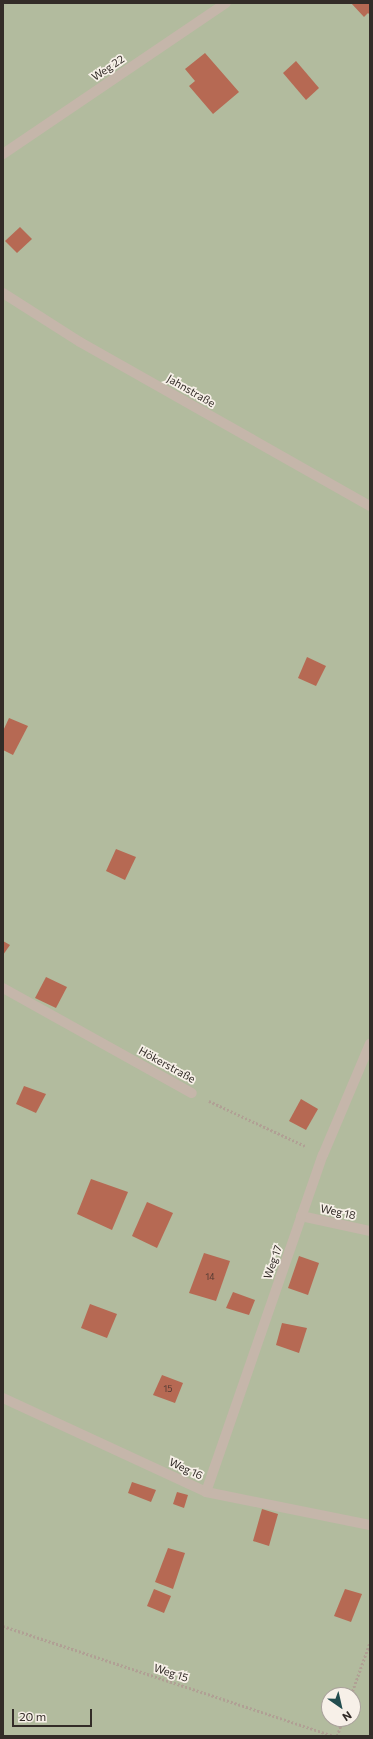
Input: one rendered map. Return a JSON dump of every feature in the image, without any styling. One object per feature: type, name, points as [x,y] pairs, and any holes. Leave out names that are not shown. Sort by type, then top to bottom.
[{"type":"street","name":"Weg 22","points":[[3,154],[226,3]]},
{"type":"street","name":"Jahnstraße","points":[[3,293],[80,342],[370,506]]},
{"type":"street","name":"Hökerstraße","points":[[3,988],[192,1093]]},
{"type":"street","name":"Weg 17","points":[[206,1492],[323,1155],[370,1044]]},
{"type":"street","name":"Weg 18","points":[[301,1216],[370,1231]]},
{"type":"street","name":"Weg 16","points":[[3,1398],[206,1492],[370,1525]]},
{"type":"path","name":"Hökerstraße","points":[[192,1093],[323,1155]]},
{"type":"path","name":"Weg 15","points":[[3,1626],[334,1736]]},
{"type":"path","points":[[354,1687],[370,1642]]},
{"type":"green space","points":[[3,3],[370,3],[370,1736],[3,1736]]},
{"type":"building","points":[[351,3],[370,3],[370,15],[368,13],[364,17]]},
{"type":"building","points":[[205,53],[239,92],[213,114],[189,86],[195,81],[185,69]]},
{"type":"building","points":[[296,61],[319,88],[306,100],[283,73]]},
{"type":"building","points":[[20,227],[32,239],[17,253],[5,241]]},
{"type":"building","points":[[307,657],[326,666],[316,686],[298,678]]},
{"type":"building","points":[[9,718],[28,726],[13,755],[3,750],[3,731]]},
{"type":"building","points":[[116,849],[136,857],[125,880],[106,871]]},
{"type":"building","points":[[3,941],[10,945],[3,955]]},
{"type":"building","points":[[46,977],[67,987],[56,1008],[35,998]]},
{"type":"building","points":[[24,1086],[46,1094],[36,1113],[16,1104]]},
{"type":"building","points":[[301,1099],[318,1109],[306,1130],[289,1121]]},
{"type":"building","points":[[91,1179],[128,1192],[112,1230],[77,1214]]},
{"type":"building","points":[[147,1202],[173,1213],[157,1248],[132,1236]]},
{"type":"building","points":[[204,1253],[230,1261],[216,1301],[189,1293]]},
{"type":"building","points":[[299,1256],[319,1263],[308,1295],[288,1288]]},
{"type":"building","points":[[233,1292],[255,1300],[249,1315],[226,1308]]},
{"type":"building","points":[[90,1304],[117,1314],[107,1338],[81,1328]]},
{"type":"building","points":[[282,1323],[307,1328],[299,1353],[276,1345]]},
{"type":"building","points":[[162,1375],[183,1383],[175,1403],[153,1395]]},
{"type":"building","points":[[132,1482],[156,1490],[151,1502],[128,1493]]},
{"type":"building","points":[[177,1492],[188,1495],[184,1508],[173,1504]]},
{"type":"building","points":[[262,1509],[278,1514],[269,1546],[253,1541]]},
{"type":"building","points":[[168,1548],[185,1553],[173,1589],[155,1582]]},
{"type":"building","points":[[154,1589],[171,1596],[164,1613],[147,1606]]},
{"type":"building","points":[[345,1589],[362,1594],[351,1622],[334,1616]]}]
